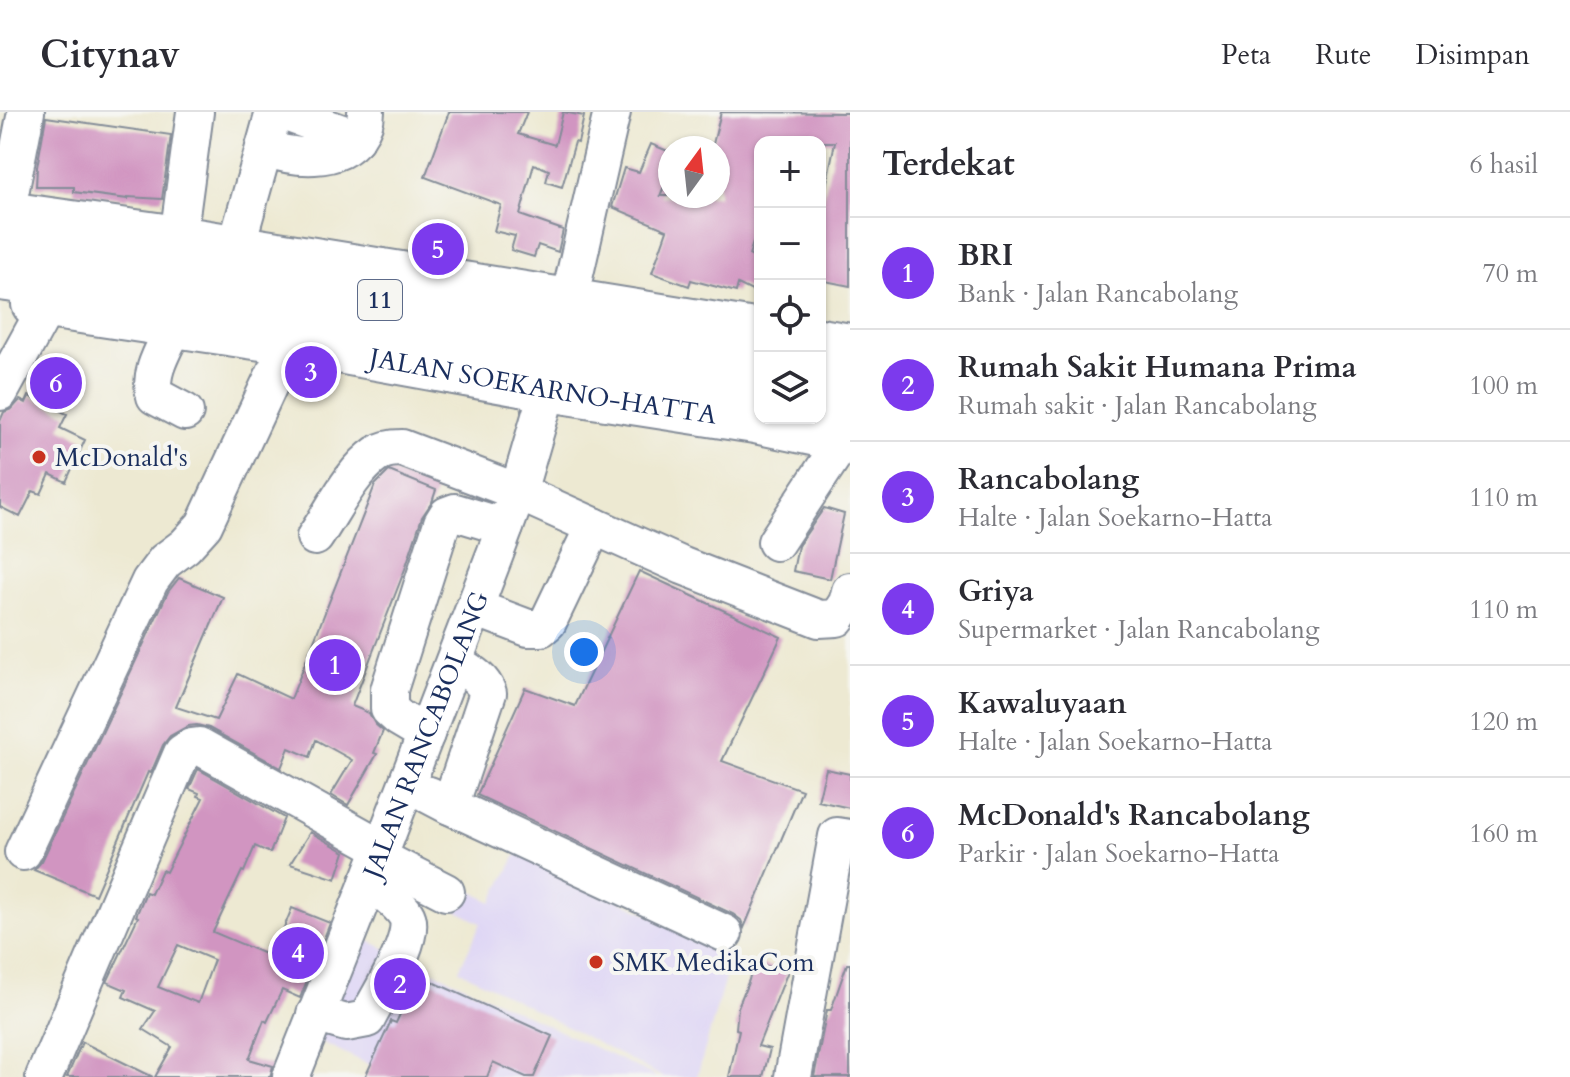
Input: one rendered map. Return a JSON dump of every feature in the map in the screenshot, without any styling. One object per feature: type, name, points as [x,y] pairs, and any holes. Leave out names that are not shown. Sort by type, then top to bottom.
[{"type":"main road","points":[[2,223],[178,238],[754,331]]},
{"type":"main road","name":"11","points":[[2,223],[235,275],[754,361]]},
{"type":"main road","name":"JALAN SOEKARNO-HATTA","points":[[0,278],[219,308],[754,409]]},
{"type":"main road","name":"JALAN SOEKARNO-HATTA","points":[[0,300],[289,342],[548,389],[754,410]]},
{"type":"main road","points":[[826,342],[850,346]]},
{"type":"street","points":[[2,223],[26,112]]},
{"type":"street","points":[[178,238],[194,112]]},
{"type":"street","points":[[236,247],[274,112]]},
{"type":"street","points":[[264,148],[278,153],[333,154],[346,149],[361,125],[283,112]]},
{"type":"street","points":[[569,300],[612,112]]},
{"type":"street","points":[[0,392],[47,306]]},
{"type":"street","points":[[175,325],[154,371],[152,386],[155,396],[185,412]]},
{"type":"street","points":[[23,852],[150,581],[165,561],[185,546],[204,525],[289,342]]},
{"type":"street","name":"JALAN RANCABOLANG","points":[[291,1077],[475,608],[518,492],[548,389]]},
{"type":"street","points":[[776,542],[835,407]]},
{"type":"street","points":[[315,537],[360,469],[379,452],[402,448],[518,492],[683,566],[819,619],[837,618],[847,603],[850,591]]},
{"type":"street","points":[[426,734],[389,709],[389,690],[442,523],[447,515],[455,512],[505,527]]},
{"type":"street","points":[[475,608],[528,628],[541,628],[548,622],[594,526]]},
{"type":"street","points":[[450,806],[488,693],[475,675],[454,662]]},
{"type":"street","points":[[44,1077],[182,753],[191,747],[199,746],[376,862],[446,892]]},
{"type":"street","points":[[407,784],[724,933]]},
{"type":"street","points":[[793,1077],[844,837]]},
{"type":"street","points":[[315,1014],[346,1023],[367,1019],[406,944],[410,927],[407,916],[380,889],[376,862]]},
{"type":"shaded area","name":"SMK MedikaCom","points":[[387,847],[492,902],[518,852],[732,954],[697,1077],[662,1077],[459,970],[481,923],[377,870]]},
{"type":"shaded area","points":[[363,938],[657,1077],[395,1077],[315,1039]]},
{"type":"building","points":[[449,112],[527,112],[518,134],[555,145],[563,112],[584,116],[562,187],[546,182],[549,170],[534,164],[520,215],[563,230],[558,252],[538,245],[534,257],[511,250],[515,236],[494,231],[501,205],[425,177]]},
{"type":"building","points":[[721,112],[850,113],[850,286],[826,281],[826,186],[835,142],[826,142],[826,136],[754,136],[754,240],[749,255],[754,258],[754,292],[738,284],[736,292],[691,280],[689,286],[652,273],[667,230],[612,207],[624,168],[639,172],[651,144],[658,147],[658,208],[730,208],[730,136],[715,136]]},
{"type":"building","points":[[46,117],[171,135],[162,199],[128,199],[74,192],[74,187],[36,187]]},
{"type":"building","name":"McDonald's","points":[[29,396],[67,414],[60,428],[85,440],[66,482],[50,474],[41,494],[33,491],[20,517],[0,507],[0,421],[4,412],[20,400],[26,403]]},
{"type":"building","points":[[389,471],[436,490],[422,517],[352,706],[369,713],[383,731],[374,753],[377,754],[348,805],[331,795],[352,760],[316,740],[310,757],[289,748],[281,768],[209,728],[188,726],[170,736],[151,773],[148,772],[95,895],[34,870],[42,861],[168,592],[179,578],[223,597],[176,707],[216,720],[238,674],[291,699],[375,485]]},
{"type":"building","points":[[824,508],[844,514],[830,579],[793,571],[798,546]]},
{"type":"building","points":[[639,571],[781,637],[722,761],[802,790],[744,928],[741,920],[733,914],[477,795],[525,688],[575,706]]},
{"type":"building","points":[[198,769],[284,818],[270,853],[255,846],[213,932],[272,957],[292,908],[330,923],[300,998],[282,990],[267,1022],[264,1020],[249,1059],[273,1066],[270,1077],[155,1077],[172,1047],[143,1029],[155,1011],[123,997],[126,990],[107,982],[138,917],[146,892],[151,894],[162,870],[166,872],[203,798],[189,789]],"holes":[[[178,945],[214,960],[198,1003],[158,987]]]},
{"type":"building","points":[[826,769],[850,774],[850,808],[818,801]]},
{"type":"building","points":[[310,832],[345,852],[336,879],[290,864]]},
{"type":"building","points":[[753,963],[788,971],[758,1046],[770,1049],[763,1077],[729,1077],[739,1030],[736,1029],[738,1007]]},
{"type":"building","points":[[847,964],[850,964],[850,1077],[814,1077],[827,1010],[831,1010]]},
{"type":"building","points":[[418,975],[552,1036],[534,1077],[526,1077],[493,1062],[487,1077],[365,1077],[391,1021],[396,1023]]},
{"type":"building","points":[[82,1042],[153,1077],[67,1077]]},
{"type":"place","name":"Kawaluyaan","points":[[438,249]]},
{"type":"place","name":"Rancabolang","points":[[311,372]]},
{"type":"place","name":"McDonald's Rancabolang","points":[[56,383]]},
{"type":"place","name":"McDonald's","points":[[39,457]]},
{"type":"place","name":"BRI","points":[[335,665]]},
{"type":"place","name":"Griya","points":[[298,953]]},
{"type":"place","name":"SMK MedikaCom","points":[[596,962]]},
{"type":"place","name":"Rumah Sakit Humana Prima","points":[[400,984]]}]
